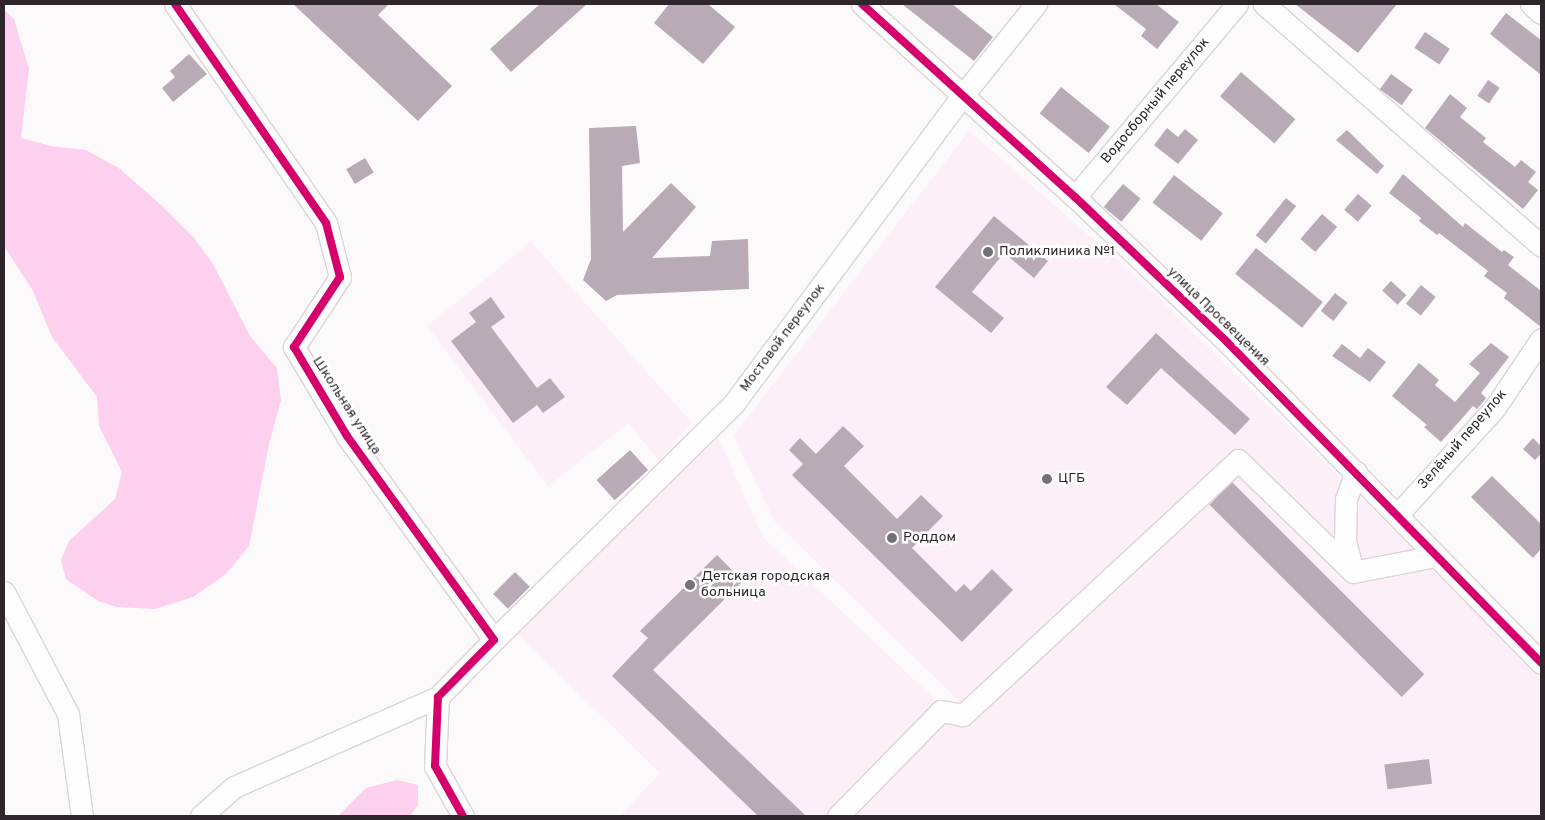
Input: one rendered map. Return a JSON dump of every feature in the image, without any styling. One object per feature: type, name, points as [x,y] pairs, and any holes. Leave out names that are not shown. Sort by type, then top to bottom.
[{"type":"street","name":"Школьная улица","points":[[175,4],[326,223],[340,277],[294,348],[348,436],[494,640]]},
{"type":"street","name":"улица Просвещения","points":[[862,4],[1075,197],[1356,472],[1398,514],[1435,556],[1541,663]]},
{"type":"street","name":"Мостовой переулок","points":[[494,640],[734,403],[964,95],[1036,4]]},
{"type":"street","name":"Водосборный переулок","points":[[1075,197],[1237,4]]},
{"type":"street","points":[[1264,4],[1541,246]]},
{"type":"street","points":[[1530,4],[1541,13]]},
{"type":"street","name":"Зелёный переулок","points":[[1398,514],[1494,409],[1541,339]]},
{"type":"street","points":[[838,816],[941,711],[963,715],[1238,460],[1353,572]]},
{"type":"street","points":[[1353,572],[1345,542],[1346,499],[1356,472]]},
{"type":"street","points":[[1353,572],[1435,556]]},
{"type":"street","points":[[4,592],[68,714],[82,816]]},
{"type":"street","points":[[201,816],[234,787],[438,697],[494,640]]},
{"type":"street","points":[[438,697],[435,766],[463,816]]},
{"type":"shaded area","points":[[4,9],[14,19],[29,69],[21,138],[51,146],[86,150],[120,169],[161,205],[194,238],[213,264],[250,336],[277,368],[281,400],[269,444],[249,546],[226,574],[193,597],[155,609],[117,607],[98,601],[66,579],[61,560],[69,541],[115,499],[122,472],[99,426],[97,397],[52,337],[33,291],[4,246]]},
{"type":"shaded area","name":"ЦГБ","points":[[969,131],[1145,284],[1541,678],[1541,806],[1537,816],[856,816],[961,703],[775,522],[733,436]]},
{"type":"shaded area","points":[[531,242],[692,423],[659,460],[628,424],[548,486],[427,326]]},
{"type":"shaded area","name":"Детская городская больница","points":[[718,437],[763,537],[940,704],[836,816],[620,816],[660,773],[516,633]]},
{"type":"shaded area","points":[[397,780],[418,785],[418,805],[410,816],[338,816],[366,788]]},
{"type":"building","points":[[293,4],[389,4],[378,15],[452,86],[418,121]]},
{"type":"building","points":[[540,4],[587,4],[511,72],[490,49]]},
{"type":"building","points":[[669,4],[708,4],[735,27],[703,64],[654,23]]},
{"type":"building","points":[[902,4],[952,4],[993,37],[974,61]]},
{"type":"building","points":[[1114,4],[1156,4],[1179,22],[1157,49],[1141,36],[1146,29]]},
{"type":"building","points":[[1295,4],[1397,4],[1358,53]]},
{"type":"building","points":[[1506,13],[1541,40],[1541,75],[1490,34]]},
{"type":"building","points":[[1425,32],[1450,49],[1439,65],[1414,48]]},
{"type":"building","points":[[189,54],[207,74],[173,102],[162,88],[175,77],[170,71]]},
{"type":"building","points":[[1241,72],[1295,119],[1274,143],[1220,96]]},
{"type":"building","points":[[1391,74],[1413,90],[1402,105],[1380,89]]},
{"type":"building","points":[[1488,80],[1500,88],[1489,104],[1477,96]]},
{"type":"building","points":[[1061,87],[1110,127],[1089,153],[1040,113]]},
{"type":"building","points":[[1450,94],[1467,108],[1460,117],[1486,138],[1483,142],[1515,167],[1521,160],[1536,172],[1528,182],[1538,190],[1523,209],[1425,128]]},
{"type":"building","points":[[636,126],[640,163],[622,166],[623,232],[671,183],[696,207],[652,258],[710,256],[712,241],[748,239],[749,289],[617,295],[606,301],[583,280],[591,259],[589,128]]},
{"type":"building","points":[[1167,128],[1178,137],[1185,129],[1198,140],[1178,164],[1154,145]]},
{"type":"building","points":[[1347,130],[1384,166],[1377,174],[1336,140]]},
{"type":"building","points":[[365,158],[374,173],[355,184],[346,169]]},
{"type":"building","points":[[1403,174],[1463,227],[1465,223],[1502,252],[1504,250],[1514,257],[1508,265],[1541,291],[1541,327],[1504,298],[1507,293],[1484,276],[1488,271],[1439,233],[1437,235],[1419,221],[1421,218],[1389,193]]},
{"type":"building","points":[[1174,175],[1223,213],[1201,241],[1152,203]]},
{"type":"building","points":[[1123,184],[1141,199],[1121,222],[1104,207]]},
{"type":"building","points":[[1358,194],[1372,206],[1358,222],[1344,210]]},
{"type":"building","points":[[1286,198],[1296,206],[1266,243],[1256,235]]},
{"type":"building","points":[[1322,214],[1337,227],[1315,252],[1300,239]]},
{"type":"building","points":[[994,216],[1048,261],[1034,278],[1004,253],[972,292],[1004,318],[991,333],[935,287]]},
{"type":"building","points":[[1256,248],[1323,302],[1302,328],[1235,274]]},
{"type":"building","points":[[1391,281],[1406,295],[1397,305],[1382,291]]},
{"type":"building","points":[[1421,285],[1436,297],[1421,316],[1406,304]]},
{"type":"building","points":[[1335,293],[1348,303],[1333,321],[1321,311]]},
{"type":"building","points":[[491,297],[505,317],[491,327],[537,388],[550,378],[565,397],[543,413],[537,405],[513,423],[451,341],[476,322],[469,313]]},
{"type":"building","points":[[1156,333],[1250,419],[1235,435],[1161,368],[1127,405],[1106,387]]},
{"type":"building","points":[[1491,343],[1509,357],[1481,393],[1486,398],[1484,401],[1477,409],[1473,406],[1441,442],[1424,427],[1427,425],[1392,396],[1419,363],[1439,380],[1435,385],[1455,402],[1480,373],[1469,364]]},
{"type":"building","points":[[1342,344],[1360,358],[1368,348],[1386,362],[1370,382],[1332,356]]},
{"type":"building","points":[[843,426],[864,446],[844,466],[897,519],[921,495],[943,516],[912,548],[956,592],[964,584],[971,591],[992,569],[1013,590],[962,642],[792,475],[803,464],[789,450],[800,438],[816,454]]},
{"type":"building","points":[[1533,438],[1541,446],[1541,454],[1535,460],[1523,449]]},
{"type":"building","points":[[630,450],[648,470],[615,500],[597,480]]},
{"type":"building","points":[[1492,476],[1541,524],[1541,549],[1533,558],[1471,497]]},
{"type":"building","points":[[1232,482],[1424,674],[1402,697],[1209,505]]},
{"type":"building","points":[[717,555],[743,581],[653,670],[806,816],[758,816],[612,676],[648,638],[640,631]]},
{"type":"building","points":[[515,572],[530,587],[508,609],[493,594]]},
{"type":"building","points":[[1429,759],[1432,784],[1387,789],[1384,764]]},
{"type":"cycle path","points":[[175,4],[326,223],[340,277],[294,347],[347,436],[494,640],[438,697],[435,766],[463,816]]},
{"type":"cycle path","points":[[862,4],[1075,197],[1227,342],[1541,663]]},
{"type":"place","name":"Поликлиника №1","points":[[988,252]]},
{"type":"place","name":"ЦГБ","points":[[1047,479]]},
{"type":"place","name":"Роддом","points":[[892,538]]},
{"type":"place","name":"Детская городская больница","points":[[690,585]]}]
